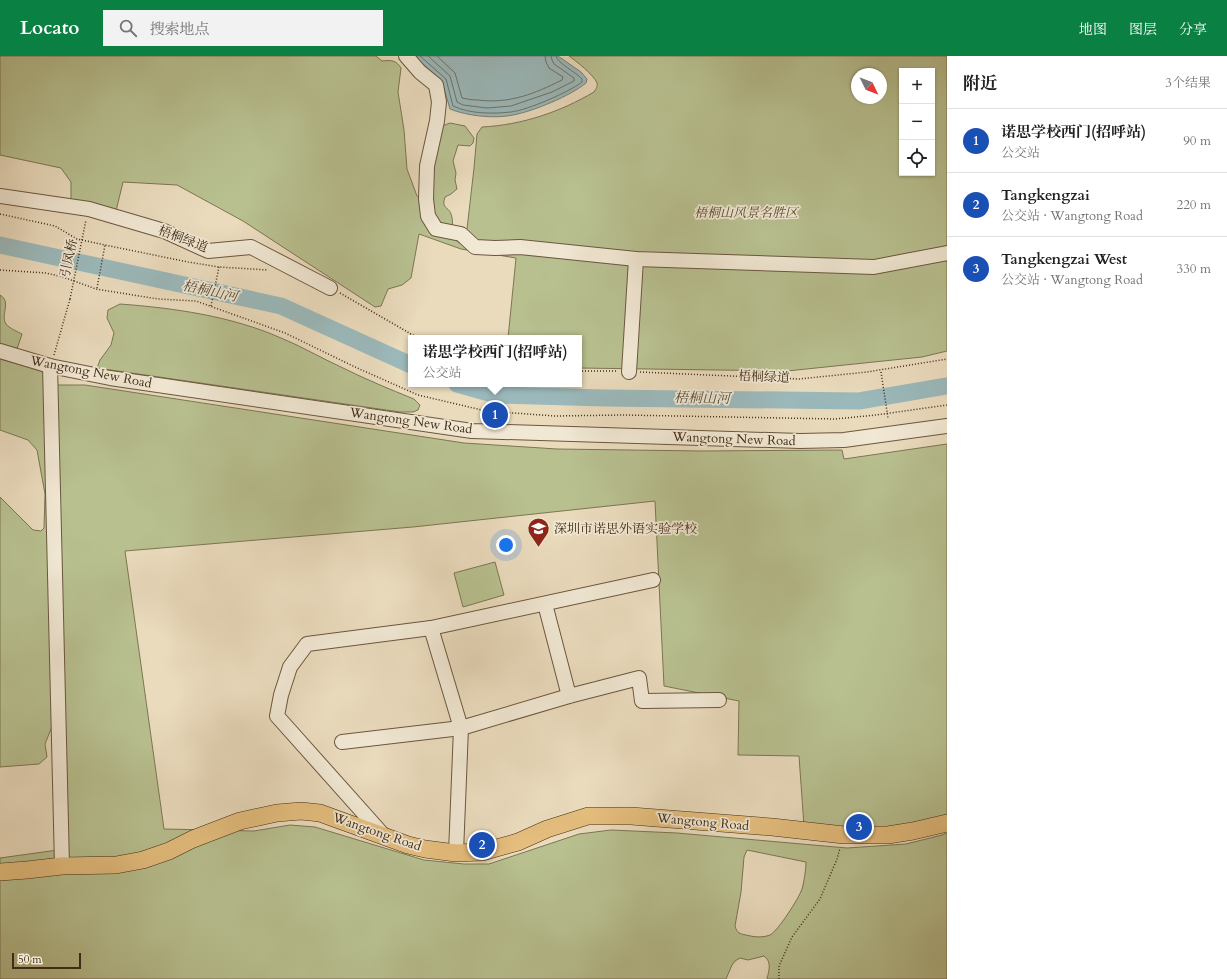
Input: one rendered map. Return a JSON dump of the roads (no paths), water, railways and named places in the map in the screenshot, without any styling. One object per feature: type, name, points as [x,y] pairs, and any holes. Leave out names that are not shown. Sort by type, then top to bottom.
[{"type":"main road","name":"Wangtong Road","points":[[0,872],[62,866],[116,864],[143,860],[168,851],[193,839],[240,822],[277,812],[301,811],[320,813],[386,838],[425,849],[456,853],[482,852],[518,842],[547,829],[588,816],[631,816],[772,827],[844,835],[888,835],[947,823]]},
{"type":"street","points":[[406,56],[420,72],[436,85],[439,102],[437,121],[427,166],[426,199],[428,216],[436,229],[461,234],[475,247],[520,247],[636,259],[874,267],[947,253]]},
{"type":"street","name":"梧桐绿道","points":[[0,196],[89,209],[164,231],[208,251],[251,247],[330,288]]},
{"type":"street","points":[[629,372],[636,259]]},
{"type":"street","name":"Wangtong New Road","points":[[0,351],[50,366],[118,379],[472,431],[800,441],[844,440],[947,426]]},
{"type":"street","points":[[50,366],[62,866]]},
{"type":"street","points":[[386,838],[277,716],[281,695],[290,667],[307,644],[431,628],[653,580]]},
{"type":"street","points":[[545,604],[569,696]]},
{"type":"street","points":[[431,628],[461,728],[456,853]]},
{"type":"street","points":[[342,742],[461,728],[569,696],[639,678],[642,701],[719,700]]},
{"type":"water","points":[[414,56],[558,56],[581,72],[587,79],[586,83],[571,93],[522,113],[498,117],[473,115],[450,109],[442,81]]},
{"type":"waterway","name":"梧桐山河","points":[[0,245],[281,306],[408,364]]},
{"type":"waterway","name":"梧桐山河","points":[[468,387],[496,395],[604,398],[859,401],[947,386]]},
{"type":"place","name":"诺思学校西门(招呼站)","points":[[495,415]]},
{"type":"place","name":"深圳市诺思外语实验学校","points":[[538,548]]},
{"type":"place","name":"Tangkengzai West","points":[[859,827]]},
{"type":"place","name":"Tangkengzai","points":[[482,845]]},
{"type":"park label","name":"梧桐山风景名胜区","points":[[746,213]]}]
